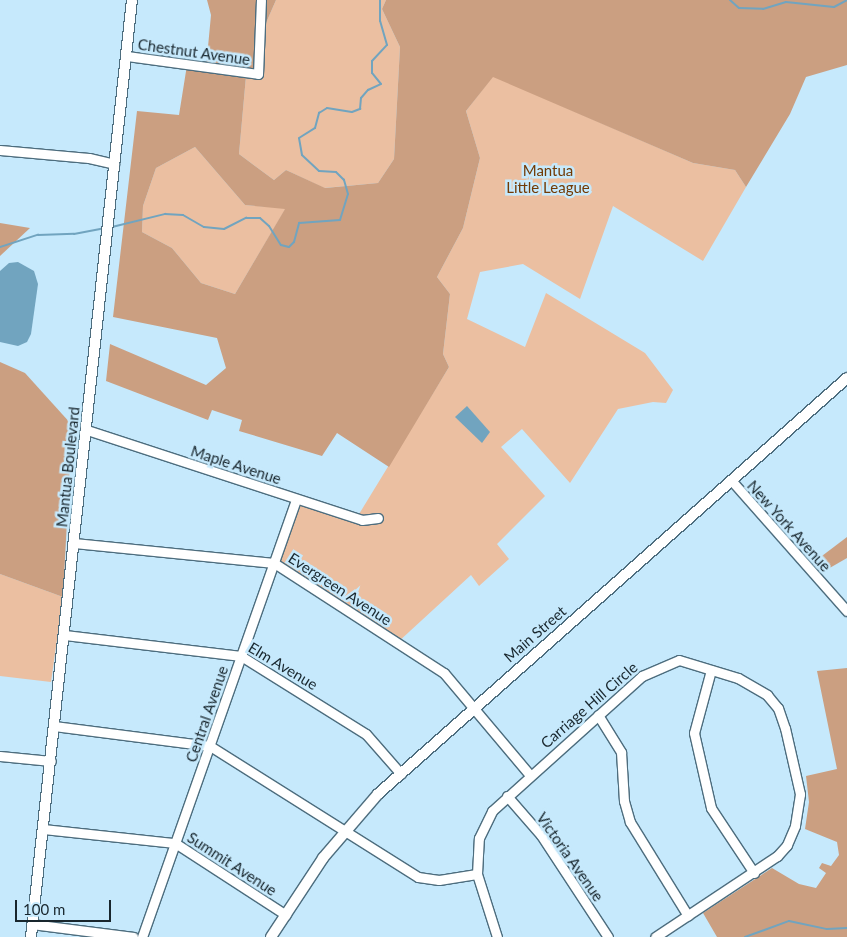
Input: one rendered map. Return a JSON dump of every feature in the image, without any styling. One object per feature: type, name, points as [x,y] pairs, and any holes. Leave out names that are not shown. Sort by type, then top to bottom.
[{"type":"main road","name":"Mantua Boulevard","points":[[31,937],[51,761],[59,726],[74,543],[132,0]]},
{"type":"main road","name":"Main Street","points":[[271,937],[344,830],[401,774],[847,378]]},
{"type":"street","name":"Chestnut Avenue","points":[[127,56],[258,74],[260,0]]},
{"type":"street","points":[[0,150],[89,158],[114,164]]},
{"type":"street","name":"Maple Avenue","points":[[87,430],[362,520],[378,518]]},
{"type":"street","name":"New York Avenue","points":[[731,480],[847,611]]},
{"type":"street","name":"Central Avenue","points":[[142,937],[296,499]]},
{"type":"street","name":"Evergreen Avenue","points":[[74,543],[274,563],[436,667],[475,708],[530,775]]},
{"type":"street","name":"Elm Avenue","points":[[65,635],[241,656],[366,734],[401,774]]},
{"type":"street","name":"Carriage Hill Circle","points":[[497,937],[477,874],[479,838],[492,811],[642,676],[662,664],[679,660],[738,678],[767,695],[778,708],[792,750],[800,794],[795,826],[777,856],[655,937]]},
{"type":"street","points":[[711,670],[694,733],[711,808],[754,873]]},
{"type":"street","points":[[598,715],[620,752],[624,802],[630,822],[688,916]]},
{"type":"street","points":[[59,726],[210,746],[418,877],[439,880],[477,874]]},
{"type":"street","points":[[0,756],[51,761]]},
{"type":"street","name":"Victoria Avenue","points":[[507,796],[541,835],[608,937]]},
{"type":"street","name":"Summit Avenue","points":[[43,829],[175,843],[286,915]]},
{"type":"street","points":[[32,924],[132,937]]},
{"type":"green space","points":[[276,0],[386,0],[382,9],[400,47],[394,159],[378,183],[324,188],[286,170],[274,180],[239,154],[246,76],[262,77],[266,23]]},
{"type":"green space","name":"Mantua Little League","points":[[493,76],[693,163],[735,170],[746,187],[703,261],[613,206],[580,299],[523,264],[480,272],[467,319],[525,347],[546,293],[645,353],[673,390],[666,403],[653,402],[618,409],[570,483],[522,429],[501,447],[545,496],[497,544],[509,559],[479,586],[471,575],[397,643],[272,566],[296,501],[356,519],[449,367],[443,354],[450,294],[437,277],[463,228],[480,158],[466,111]]},
{"type":"green space","points":[[195,147],[245,205],[286,208],[235,294],[201,283],[172,248],[142,232],[143,206],[156,168]]},
{"type":"green space","points":[[0,574],[63,597],[51,682],[0,676]]},
{"type":"shaded area","points":[[207,0],[276,0],[266,23],[262,77],[246,76],[239,154],[274,180],[286,170],[325,188],[378,183],[394,159],[400,47],[382,9],[386,0],[847,0],[847,65],[806,77],[790,114],[746,187],[735,170],[693,163],[493,77],[466,111],[480,158],[463,228],[437,277],[450,294],[443,354],[449,367],[389,467],[337,433],[322,456],[239,431],[242,420],[212,410],[208,420],[106,381],[110,344],[206,385],[226,368],[217,338],[113,317],[137,111],[179,115],[187,65],[206,68],[211,15]],"holes":[[[195,147],[245,205],[285,209],[235,294],[201,283],[172,248],[142,232],[143,206],[156,168]]]},
{"type":"shaded area","points":[[0,223],[30,228],[0,256]]},
{"type":"shaded area","points":[[0,362],[25,373],[72,425],[63,597],[0,574]]},
{"type":"shaded area","points":[[847,537],[847,558],[821,573],[814,562]]},
{"type":"shaded area","points":[[847,668],[847,937],[717,937],[703,913],[772,868],[799,884],[816,888],[826,873],[819,868],[822,863],[831,866],[839,855],[837,842],[805,829],[809,802],[806,776],[837,769],[817,671]]},
{"type":"water","points":[[18,262],[34,271],[38,284],[31,334],[27,342],[18,346],[0,342],[0,271],[9,263]]},
{"type":"water","points":[[467,406],[490,432],[482,443],[455,417]]},
{"type":"waterway","points":[[112,227],[165,214],[183,215],[204,227],[224,229],[246,218],[260,218],[269,226],[281,245],[289,247],[294,242],[299,223],[340,220],[348,194],[344,180],[336,172],[319,171],[302,155],[299,138],[315,128],[319,113],[327,108],[352,112],[360,109],[361,98],[368,90],[381,84],[372,73],[372,61],[387,45],[380,21],[380,0]]},
{"type":"waterway","points":[[730,0],[739,8],[763,9],[786,2],[834,7],[847,0]]},
{"type":"waterway","points":[[0,247],[38,235],[74,234],[105,228]]},
{"type":"waterway","points":[[745,937],[789,921],[827,929],[847,928]]}]
